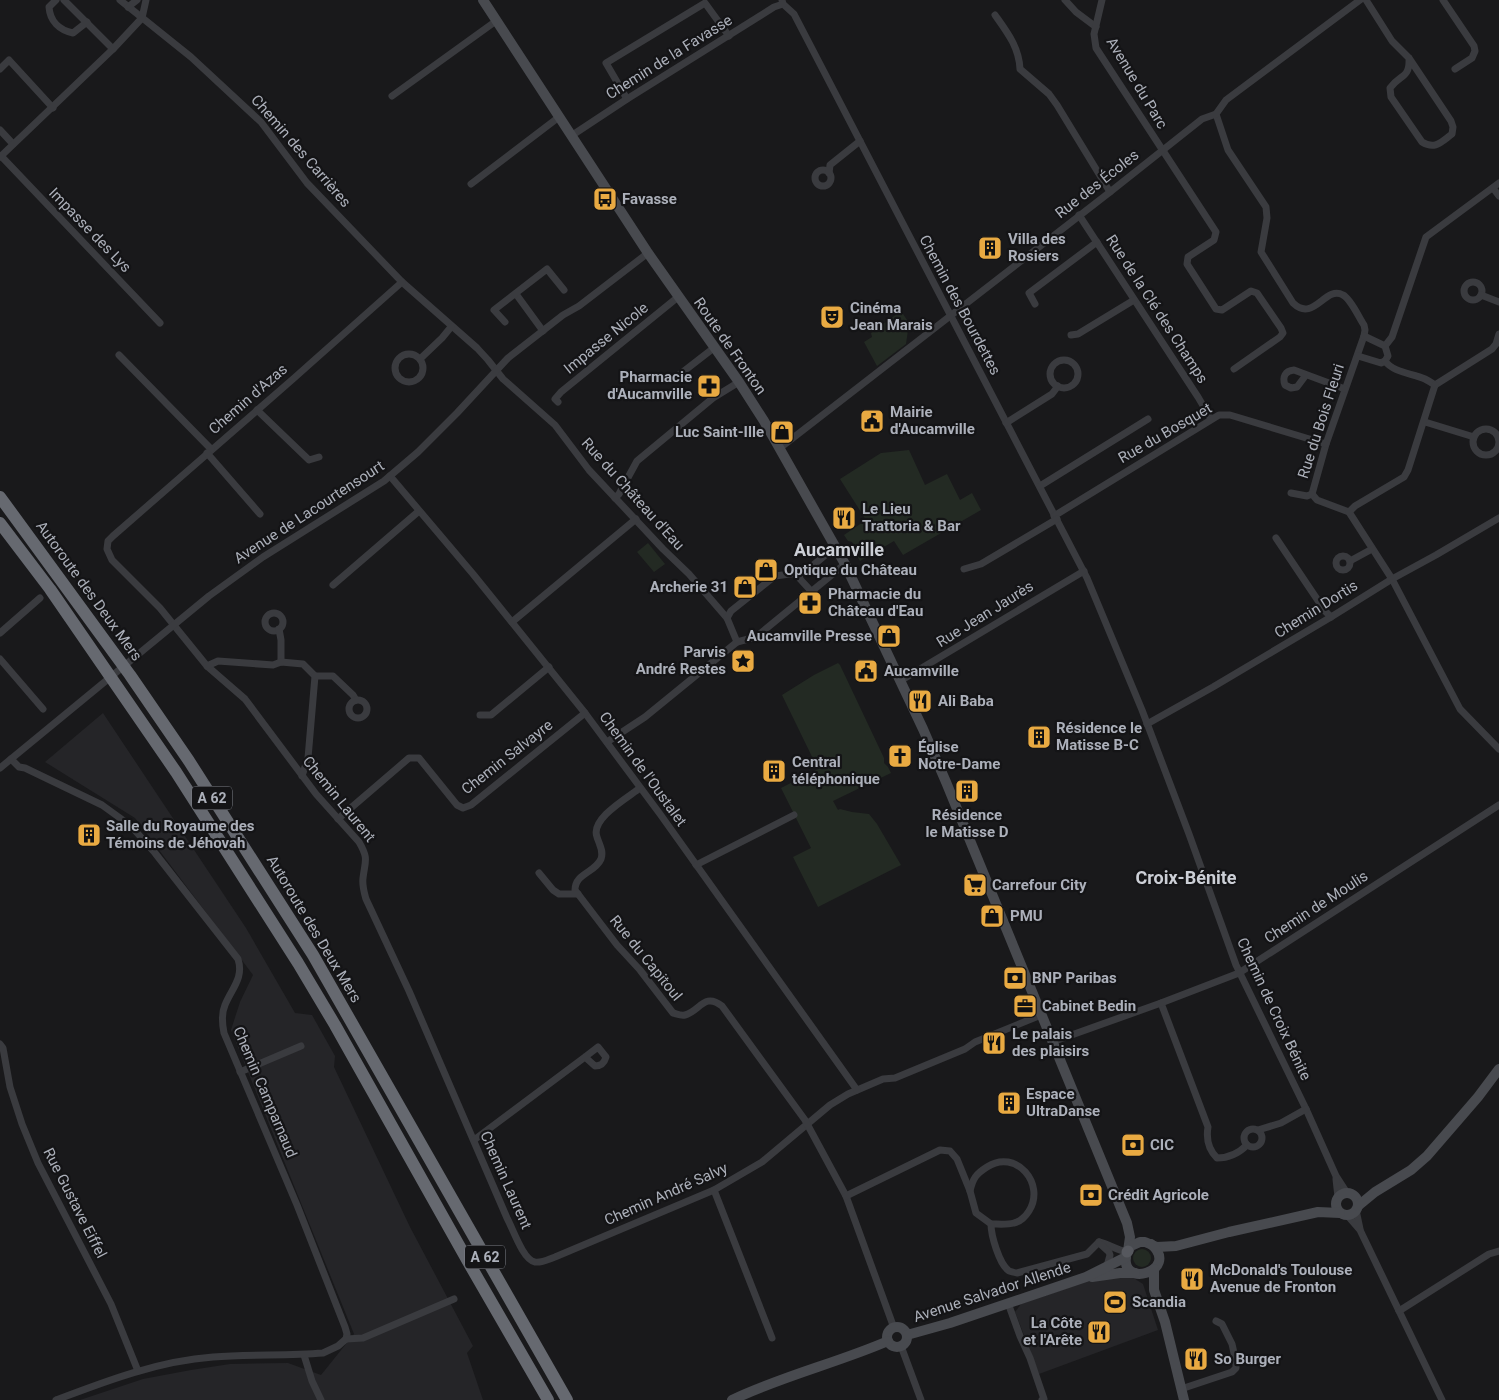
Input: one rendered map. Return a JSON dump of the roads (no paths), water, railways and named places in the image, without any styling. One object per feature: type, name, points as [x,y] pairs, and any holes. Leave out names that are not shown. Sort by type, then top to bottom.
[{"type":"highway","name":"Autoroute des Deux Mers","points":[[0,496],[124,667],[189,762],[313,955],[567,1400]]},
{"type":"highway","name":"Autoroute des Deux Mers","points":[[0,523],[50,589],[176,772],[298,964],[335,1025],[548,1400]]},
{"type":"main road","name":"Route de Fronton","points":[[483,0],[678,298],[739,382],[780,448],[845,564],[946,782],[1127,1223]]},
{"type":"main road","points":[[1127,1253],[1135,1244],[1148,1243],[1157,1247],[1176,1246],[1318,1212],[1352,1214],[1375,1192],[1397,1179],[1427,1156],[1478,1097],[1499,1069]]},
{"type":"main road","points":[[1318,1212],[1343,1196],[1375,1192]]},
{"type":"main road","points":[[1343,1196],[1356,1199],[1357,1208]]},
{"type":"main road","points":[[1343,1196],[1336,1207],[1343,1214]]},
{"type":"main road","points":[[1127,1223],[1135,1234],[1157,1252],[1154,1290],[1165,1322],[1184,1400]]},
{"type":"main road","points":[[1127,1223],[1130,1238],[1127,1253],[1128,1266],[1154,1290]]},
{"type":"main road","points":[[1137,1274],[1147,1274],[1161,1257],[1176,1246]]},
{"type":"main road","name":"Avenue Salvador Allende","points":[[907,1335],[1086,1277],[1127,1253]]},
{"type":"main road","name":"Avenue Salvador Allende","points":[[1086,1277],[1120,1273],[1137,1274]]},
{"type":"main road","points":[[894,1328],[901,1328],[906,1332],[906,1342],[901,1346],[895,1347],[888,1342],[889,1332],[894,1328]]},
{"type":"main road","points":[[732,1400],[775,1382],[888,1342]]},
{"type":"street","points":[[56,0],[49,7],[50,17],[63,31],[73,33],[87,22]]},
{"type":"street","points":[[64,0],[113,49]]},
{"type":"street","name":"Chemin des Carrières","points":[[120,0],[191,57],[261,122],[307,183],[402,282],[477,348],[496,370]]},
{"type":"street","points":[[128,7],[136,0]]},
{"type":"street","points":[[0,157],[53,108],[142,18],[146,0]]},
{"type":"street","points":[[1065,0],[1076,12],[1096,27]]},
{"type":"street","name":"Avenue du Parc","points":[[1102,0],[1094,34],[1096,48],[1216,232],[1214,240],[1188,257],[1187,264],[1216,309],[1222,310],[1251,291],[1257,293],[1283,333],[1234,369]]},
{"type":"street","name":"Rue des Écoles","points":[[780,448],[837,406],[1162,150],[1202,120],[1216,114],[1226,100],[1360,0]]},
{"type":"street","points":[[1366,0],[1392,41],[1409,58],[1451,121],[1453,127],[1452,134],[1436,146],[1429,146],[1422,142],[1391,97],[1390,88],[1395,81],[1406,74],[1409,68],[1409,58]]},
{"type":"street","points":[[1443,0],[1474,46],[1475,51],[1472,58],[1455,69]]},
{"type":"street","name":"Chemin de la Favasse","points":[[571,136],[783,2]]},
{"type":"street","name":"Chemin des Bourdettes","points":[[783,2],[794,14],[1084,570],[1108,626]]},
{"type":"street","points":[[627,99],[606,63],[705,3],[728,36]]},
{"type":"street","points":[[995,15],[1015,45],[1020,69],[1049,94],[1057,104],[1110,192]]},
{"type":"street","points":[[392,96],[496,21]]},
{"type":"street","points":[[0,69],[10,60],[53,108]]},
{"type":"street","points":[[1216,114],[1228,150],[1266,207],[1268,218],[1261,252],[1298,308],[1309,309],[1332,295],[1344,296],[1364,325],[1366,330],[1364,336],[1385,346],[1388,356],[1381,363],[1358,356]]},
{"type":"street","points":[[471,184],[559,117]]},
{"type":"street","points":[[0,130],[13,144]]},
{"type":"street","points":[[829,173],[830,165],[860,141]]},
{"type":"street","name":"Impasse des Lys","points":[[0,157],[160,323]]},
{"type":"street","points":[[1385,346],[1392,337],[1426,237],[1496,185],[1499,196]]},
{"type":"street","name":"Rue de la Clé des Champs","points":[[1079,215],[1211,419]]},
{"type":"street","points":[[1035,304],[1029,293],[1096,242]]},
{"type":"street","name":"Avenue de Lacourtensourt","points":[[0,768],[209,596],[263,557],[381,484],[418,452],[508,358],[648,253]]},
{"type":"street","points":[[505,322],[494,310],[547,269],[564,290]]},
{"type":"street","name":"Chemin d'Azas","points":[[112,536],[402,282]]},
{"type":"street","points":[[516,294],[543,331]]},
{"type":"street","points":[[1481,295],[1499,302]]},
{"type":"street","name":"Impasse Nicole","points":[[558,402],[555,399],[561,392],[678,298]]},
{"type":"street","points":[[1071,335],[1078,334],[1134,300]]},
{"type":"street","points":[[420,359],[451,327]]},
{"type":"street","points":[[1499,334],[1496,344],[1492,349],[1436,385],[1425,422],[1404,477],[1355,506],[1349,512],[1392,579],[1460,709],[1499,749]]},
{"type":"street","name":"Rue du Bois Fleuri","points":[[1349,512],[1317,500],[1312,494],[1326,444],[1364,336]]},
{"type":"street","points":[[675,378],[714,347]]},
{"type":"street","points":[[409,354],[420,359],[423,365],[420,377],[415,381],[409,382],[403,381],[398,377],[395,371],[398,359],[409,354]]},
{"type":"street","points":[[119,355],[209,451],[260,514]]},
{"type":"street","points":[[1385,361],[1393,369],[1425,379],[1436,385]]},
{"type":"street","name":"Rue du Château d'Eau","points":[[496,370],[502,379],[556,425],[581,461],[689,574],[727,618],[737,642]]},
{"type":"street","points":[[1306,375],[1345,389]]},
{"type":"street","points":[[615,498],[620,494],[637,461],[713,398],[739,382]]},
{"type":"street","points":[[1006,423],[1052,394],[1058,386]]},
{"type":"street","points":[[257,410],[309,460],[319,457]]},
{"type":"street","name":"Rue du Bosquet","points":[[964,569],[981,564],[1219,415],[1230,415],[1326,444]]},
{"type":"street","points":[[1040,486],[1148,419]]},
{"type":"street","points":[[1425,422],[1474,437]]},
{"type":"street","name":"Chemin de l'Oustalet","points":[[390,476],[458,556],[585,713],[857,1090]]},
{"type":"street","points":[[1291,493],[1307,496],[1312,494]]},
{"type":"street","points":[[333,585],[419,511]]},
{"type":"street","name":"Chemin Dortis","points":[[1147,724],[1499,518]]},
{"type":"street","points":[[512,622],[636,519]]},
{"type":"street","name":"Chemin Laurent","points":[[112,536],[108,541],[112,560],[154,602],[207,666],[245,699],[302,776],[359,842],[366,859],[363,887],[366,899],[409,991],[525,1255],[533,1262]]},
{"type":"street","points":[[1276,538],[1331,617]]},
{"type":"street","points":[[727,618],[731,611],[775,576],[805,572],[835,547]]},
{"type":"street","points":[[1350,561],[1372,549]]},
{"type":"street","points":[[606,742],[644,717],[737,642],[756,636],[845,564]]},
{"type":"street","name":"Rue Jean Jaurès","points":[[900,681],[1084,570]]},
{"type":"street","points":[[799,573],[800,579],[811,591]]},
{"type":"street","points":[[0,633],[40,598]]},
{"type":"street","name":"Chemin de Croix Bénite","points":[[1108,626],[1189,834],[1239,973],[1306,1109],[1343,1196]]},
{"type":"street","points":[[279,629],[282,640],[280,662]]},
{"type":"street","points":[[0,659],[43,709]]},
{"type":"street","points":[[207,666],[218,661],[273,665],[280,662],[303,664],[314,676],[308,758],[302,776]]},
{"type":"street","points":[[480,715],[491,715],[549,667]]},
{"type":"street","points":[[314,676],[333,676],[356,700]]},
{"type":"street","name":"Chemin Salvayre","points":[[338,819],[409,758],[419,758],[457,805],[463,808],[471,805],[585,713]]},
{"type":"street","points":[[18,754],[25,768]]},
{"type":"street","name":"Chemin Camparnaud","points":[[11,759],[19,767],[25,768],[102,805],[131,826],[155,853],[234,954],[240,966],[240,978],[224,1005],[222,1022],[224,1033],[298,1205],[345,1327],[346,1339]]},
{"type":"street","points":[[578,894],[575,890],[578,879],[598,863],[601,858],[602,849],[595,832],[597,824],[602,816],[640,788]]},
{"type":"street","name":"Chemin de Moulis","points":[[1052,1042],[1239,973],[1499,805]]},
{"type":"street","points":[[696,865],[794,815]]},
{"type":"street","points":[[538,873],[559,894],[578,894]]},
{"type":"street","name":"Rue du Capitoul","points":[[578,894],[673,1013],[680,1016],[687,1015],[706,1002],[717,1002],[722,1006],[808,1125],[846,1196],[894,1328]]},
{"type":"street","points":[[1161,1003],[1208,1127],[1206,1139],[1212,1154],[1217,1158],[1223,1158],[1241,1151],[1246,1144]]},
{"type":"street","name":"Chemin André Salvy","points":[[533,1262],[555,1257],[714,1190],[762,1162],[830,1105],[857,1090],[883,1079],[895,1078],[1041,1015]]},
{"type":"street","name":"Rue Gustave Eiffel","points":[[0,1044],[3,1048],[10,1087],[22,1124],[38,1162],[111,1304],[138,1371]]},
{"type":"street","points":[[240,1072],[301,1046]]},
{"type":"street","points":[[474,1140],[585,1057]]},
{"type":"street","points":[[1246,1144],[1244,1138],[1247,1131],[1258,1130],[1281,1123],[1306,1109]]},
{"type":"street","points":[[1246,1144],[1255,1147],[1261,1141],[1262,1137],[1258,1130]]},
{"type":"street","points":[[846,1196],[940,1150],[950,1151],[957,1160],[970,1191],[976,1213],[991,1224],[1016,1223],[1026,1216],[1033,1205],[1035,1191],[1031,1179],[1023,1168],[1010,1162],[999,1162],[989,1166],[975,1176],[970,1191]]},
{"type":"street","points":[[714,1190],[772,1338]]},
{"type":"street","points":[[1357,1208],[1360,1230],[1442,1400]]},
{"type":"street","points":[[1343,1214],[1360,1230]]},
{"type":"street","points":[[991,1224],[991,1233],[1003,1263],[1009,1271],[1017,1274],[1087,1254],[1099,1242]]},
{"type":"street","points":[[1099,1242],[1127,1253]]},
{"type":"street","points":[[1099,1242],[1110,1255],[1106,1266]]},
{"type":"street","points":[[1399,1310],[1489,1254],[1499,1251]]},
{"type":"street","points":[[56,1400],[93,1385],[138,1371],[177,1362],[212,1357],[323,1353],[338,1346],[346,1339],[363,1338],[454,1299]]},
{"type":"street","points":[[1008,1303],[1030,1358],[1044,1399],[1042,1400]]},
{"type":"street","points":[[1181,1389],[1232,1372],[1236,1368],[1229,1338],[1222,1324],[1216,1321]]},
{"type":"street","points":[[901,1346],[921,1400]]},
{"type":"street","points":[[304,1355],[312,1381],[321,1400]]},
{"type":"place","name":"Favasse","points":[[605,199]]},
{"type":"place","name":"Villa des Rosiers","points":[[990,248]]},
{"type":"place","name":"Cinéma Jean Marais","points":[[832,317]]},
{"type":"place","name":"Pharmacie d'Aucamville","points":[[709,386]]},
{"type":"place","name":"Mairie d'Aucamville","points":[[872,421]]},
{"type":"place","name":"Luc Saint-Ille","points":[[782,432]]},
{"type":"place","name":"Le Lieu Trattoria & Bar","points":[[844,518]]},
{"type":"place","name":"Optique du Château","points":[[766,570]]},
{"type":"place","name":"Archerie 31","points":[[745,587]]},
{"type":"place","name":"Pharmacie du Château d'Eau","points":[[810,603]]},
{"type":"place","name":"Aucamville Presse","points":[[889,636]]},
{"type":"place","name":"Parvis André Restes","points":[[743,661]]},
{"type":"place","name":"Aucamville","points":[[866,671]]},
{"type":"place","name":"Ali Baba","points":[[920,701]]},
{"type":"place","name":"Résidence le Matisse B-C","points":[[1039,737]]},
{"type":"place","name":"Église Notre-Dame","points":[[900,756]]},
{"type":"place","name":"Central téléphonique","points":[[774,771]]},
{"type":"place","name":"Résidence le Matisse D","points":[[967,791]]},
{"type":"place","name":"Salle du Royaume des Témoins de Jéhovah","points":[[89,835]]},
{"type":"place","name":"Carrefour City","points":[[975,885]]},
{"type":"place","name":"PMU","points":[[992,916]]},
{"type":"place","name":"BNP Paribas","points":[[1015,978]]},
{"type":"place","name":"Cabinet Bedin","points":[[1025,1006]]},
{"type":"place","name":"Le palais des plaisirs","points":[[994,1043]]},
{"type":"place","name":"Espace UltraDanse","points":[[1009,1103]]},
{"type":"place","name":"CIC","points":[[1133,1145]]},
{"type":"place","name":"Crédit Agricole","points":[[1091,1195]]},
{"type":"place","name":"McDonald's Toulouse Avenue de Fronton","points":[[1192,1279]]},
{"type":"place","name":"Scandia","points":[[1115,1302]]},
{"type":"place","name":"La Côte et l'Arête","points":[[1099,1332]]},
{"type":"place","name":"So Burger","points":[[1196,1359]]},
{"type":"district","name":"Aucamville","points":[[839,549]]},
{"type":"district","name":"Croix-Bénite","points":[[1186,877]]}]
